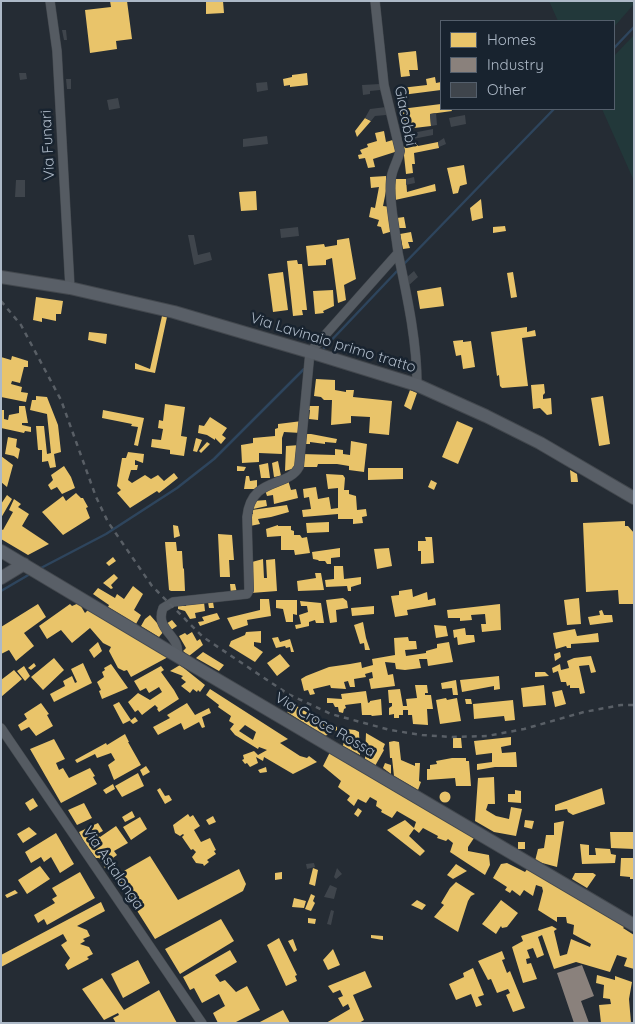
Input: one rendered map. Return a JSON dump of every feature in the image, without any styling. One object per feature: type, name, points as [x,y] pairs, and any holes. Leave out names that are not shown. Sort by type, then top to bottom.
[{"type":"main road","name":"Via Lavinaio primo tratto","points":[[1,277],[70,288],[174,312],[417,385],[540,442],[634,498]]},
{"type":"main road","name":"Via Croce Rossa","points":[[1,551],[634,925]]},
{"type":"main road","points":[[1,578],[26,565]]},
{"type":"street","name":"Via Funari","points":[[50,1],[57,51],[70,288]]},
{"type":"street","name":"Giacobbi","points":[[375,1],[384,85],[400,152],[392,174],[392,191],[399,257],[410,311],[417,369],[417,385]]},
{"type":"street","points":[[177,656],[178,650],[175,641],[160,621],[163,608],[173,602],[244,595],[249,590],[248,507],[266,486],[292,475],[299,468],[310,352],[399,257]]},
{"type":"street","name":"Via Astalonga","points":[[1,728],[202,1023]]},
{"type":"green space","points":[[549,1],[634,1],[634,4],[615,26],[615,20],[558,20]]},
{"type":"green space","points":[[634,35],[634,181],[602,110],[615,110],[615,55]]},
{"type":"building: Homes","points":[[110,1],[127,1],[132,39],[116,41],[117,49],[90,53],[85,10],[111,7]]},
{"type":"building: Homes","points":[[206,1],[223,1],[224,13],[206,14]]},
{"type":"building: Homes","points":[[416,51],[418,70],[409,70],[410,76],[401,77],[398,53]]},
{"type":"building: Homes","points":[[307,73],[308,85],[284,86],[283,79],[292,77],[292,75]]},
{"type":"building: Homes","points":[[435,77],[436,83],[440,82],[440,90],[402,95],[401,88],[427,85],[426,79]]},
{"type":"building: Homes","points":[[440,104],[440,110],[452,111],[430,114],[431,126],[406,129],[401,109]]},
{"type":"building: Homes","points":[[365,118],[371,121],[357,137],[355,131]]},
{"type":"building: Homes","points":[[384,131],[386,142],[396,139],[398,151],[373,159],[375,167],[368,168],[365,158],[359,159],[358,155],[362,154],[360,150],[368,147],[367,144],[377,141],[375,133]]},
{"type":"building: Homes","points":[[438,142],[439,148],[414,153],[415,164],[412,164],[413,173],[406,174],[403,146],[418,144],[418,146]]},
{"type":"building: Homes","points":[[464,165],[467,184],[460,186],[458,193],[453,194],[447,168]]},
{"type":"building: Homes","points":[[386,176],[383,206],[390,207],[393,231],[383,234],[381,227],[377,226],[379,220],[369,217],[371,207],[375,208],[379,187],[371,188],[370,177]]},
{"type":"building: Homes","points":[[395,179],[406,179],[407,192],[435,184],[436,191],[395,200]]},
{"type":"building: Homes","points":[[256,191],[257,210],[241,211],[239,192]]},
{"type":"building: Homes","points":[[481,199],[483,218],[472,221],[470,208]]},
{"type":"building: Homes","points":[[404,217],[406,228],[398,228],[397,218]]},
{"type":"building: Homes","points":[[505,226],[506,231],[493,233],[493,227]]},
{"type":"building: Homes","points":[[411,232],[413,242],[408,242],[410,248],[403,249],[400,234]]},
{"type":"building: Homes","points":[[349,238],[356,279],[344,285],[346,300],[338,303],[332,258],[326,260],[326,265],[308,266],[306,246],[324,244],[325,247],[337,245],[337,240]]},
{"type":"building: Homes","points":[[297,260],[298,264],[302,264],[307,310],[302,310],[303,315],[293,316],[287,261]]},
{"type":"building: Homes","points":[[283,272],[288,310],[273,312],[268,274]]},
{"type":"building: Homes","points":[[513,272],[517,297],[511,298],[507,273]]},
{"type":"building: Homes","points":[[441,287],[444,306],[420,309],[417,291]]},
{"type":"building: Homes","points":[[333,290],[334,306],[323,311],[324,313],[315,314],[313,291]]},
{"type":"building: Homes","points":[[36,297],[63,301],[61,314],[56,314],[56,321],[42,318],[42,322],[33,320]]},
{"type":"building: Homes","points":[[162,316],[167,317],[155,373],[135,369],[135,363],[150,369]]},
{"type":"building: Homes","points":[[527,327],[527,332],[535,330],[536,336],[522,338],[528,386],[502,388],[499,375],[497,376],[491,332]]},
{"type":"building: Homes","points":[[89,332],[107,334],[106,344],[88,340]]},
{"type":"building: Homes","points":[[463,340],[463,342],[471,341],[475,367],[463,369],[461,355],[456,356],[453,341]]},
{"type":"building: Homes","points":[[12,356],[28,361],[28,367],[24,367],[20,383],[12,381],[11,384],[22,387],[21,392],[28,393],[26,402],[1,397],[1,357],[11,360]]},
{"type":"building: Homes","points":[[316,379],[335,380],[335,390],[346,392],[346,390],[354,390],[353,397],[392,401],[389,435],[369,433],[370,417],[351,416],[351,423],[331,425],[332,400],[324,400],[321,397],[314,396]]},
{"type":"building: Homes","points":[[544,384],[545,393],[543,399],[551,398],[552,414],[547,415],[540,408],[533,409],[531,385]]},
{"type":"building: Homes","points":[[410,390],[417,393],[411,410],[404,406]]},
{"type":"building: Homes","points":[[36,396],[47,397],[58,425],[61,452],[54,454],[56,467],[50,468],[48,461],[42,462],[42,450],[38,450],[36,426],[44,426],[47,454],[51,453],[47,414],[30,410],[32,400],[36,400]]},
{"type":"building: Homes","points":[[603,396],[610,444],[599,446],[591,398]]},
{"type":"building: Homes","points":[[165,404],[185,407],[181,436],[187,437],[184,456],[170,454],[170,450],[151,447],[152,439],[161,440],[163,429],[158,428],[159,420],[163,421]]},
{"type":"building: Homes","points":[[19,406],[25,406],[28,423],[22,423],[22,425],[31,427],[31,432],[25,431],[24,433],[1,428],[1,410],[4,410],[4,419],[8,420],[9,415],[19,413]]},
{"type":"building: Homes","points":[[307,406],[319,406],[318,420],[309,419],[310,410],[307,410]]},
{"type":"building: Homes","points":[[103,410],[144,418],[138,446],[134,445],[138,427],[102,418]]},
{"type":"building: Homes","points":[[210,417],[227,428],[222,435],[226,438],[221,444],[215,438],[215,440],[207,435],[198,433],[199,425],[204,426]]},
{"type":"building: Homes","points":[[302,421],[301,433],[284,432],[282,454],[259,453],[259,462],[242,463],[241,445],[253,443],[253,438],[275,436],[275,429],[278,428],[278,424]]},
{"type":"building: Homes","points":[[457,421],[473,428],[458,464],[442,457]]},
{"type":"building: Homes","points":[[305,434],[337,439],[336,443],[310,442],[310,444],[303,444]]},
{"type":"building: Homes","points":[[8,437],[17,439],[16,447],[20,449],[18,459],[5,454]]},
{"type":"building: Homes","points":[[196,438],[202,440],[197,452],[193,451]]},
{"type":"building: Homes","points":[[351,441],[367,444],[364,472],[349,470],[349,466],[337,464],[318,464],[317,467],[302,467],[302,454],[335,455],[335,449],[343,450],[343,454],[350,455]]},
{"type":"building: Homes","points":[[207,442],[210,444],[201,453],[199,451]]},
{"type":"building: Homes","points":[[300,445],[299,467],[285,471],[286,446]]},
{"type":"building: Homes","points":[[128,452],[144,454],[143,463],[135,460],[135,465],[138,465],[137,470],[131,470],[128,480],[132,483],[145,475],[151,479],[158,475],[164,481],[174,473],[178,478],[159,493],[157,491],[130,508],[117,493],[121,490],[117,486],[122,458],[126,458]]},
{"type":"building: Homes","points":[[1,456],[13,465],[7,487],[1,482]]},
{"type":"building: Homes","points":[[278,461],[281,476],[274,477],[272,463]]},
{"type":"building: Homes","points":[[268,463],[270,478],[261,478],[259,465]]},
{"type":"building: Homes","points":[[64,466],[75,488],[62,494],[57,487],[51,490],[48,485],[53,480],[51,475]]},
{"type":"building: Homes","points":[[237,466],[246,467],[244,471],[237,471]]},
{"type":"building: Homes","points":[[368,468],[403,468],[403,479],[368,480]]},
{"type":"building: Homes","points":[[570,470],[577,474],[578,482],[571,482]]},
{"type":"building: Homes","points":[[326,474],[343,475],[345,478],[344,490],[349,490],[349,494],[356,496],[357,510],[366,509],[367,516],[362,517],[363,523],[353,524],[353,519],[338,519],[338,514],[303,517],[302,510],[311,509],[309,497],[304,498],[303,489],[316,487],[318,499],[329,497],[331,509],[338,508],[338,488],[328,489]]},
{"type":"building: Homes","points":[[246,476],[249,476],[250,481],[257,480],[257,489],[244,489]]},
{"type":"building: Homes","points":[[288,480],[291,490],[296,489],[298,498],[274,504],[273,495],[267,496],[265,490]]},
{"type":"building: Homes","points":[[431,480],[437,483],[434,490],[428,487]]},
{"type":"building: Homes","points":[[76,493],[83,498],[88,507],[86,508],[90,518],[63,535],[42,512],[63,496],[66,501]]},
{"type":"building: Homes","points":[[7,495],[12,499],[1,518],[1,504]]},
{"type":"building: Homes","points":[[14,499],[21,504],[18,507],[29,514],[22,526],[49,544],[28,555],[1,539],[1,529],[3,530],[13,512],[9,510]]},
{"type":"building: Homes","points":[[266,500],[267,506],[253,509],[254,501]]},
{"type":"building: Homes","points":[[287,505],[289,512],[258,519],[260,524],[250,526],[252,510]]},
{"type":"building: Homes","points":[[625,521],[625,526],[628,526],[634,533],[634,604],[619,604],[618,590],[586,592],[583,523]]},
{"type":"building: Homes","points":[[329,522],[329,532],[307,533],[306,523]]},
{"type":"building: Homes","points":[[173,525],[178,526],[180,536],[174,538]]},
{"type":"building: Homes","points":[[278,525],[291,526],[294,535],[300,535],[302,538],[307,537],[310,553],[295,555],[294,550],[281,550],[281,536],[267,537],[266,529]]},
{"type":"building: Homes","points":[[218,534],[232,535],[234,560],[229,560],[230,577],[220,577]]},
{"type":"building: Homes","points":[[425,537],[432,537],[434,563],[421,564],[421,551],[418,551],[418,541],[426,541]]},
{"type":"building: Homes","points":[[165,542],[176,542],[177,551],[182,551],[185,591],[169,590]]},
{"type":"building: Homes","points":[[340,548],[340,557],[331,558],[331,564],[313,559],[312,552]]},
{"type":"building: Homes","points":[[389,548],[392,566],[377,569],[374,549]]},
{"type":"building: Homes","points":[[113,557],[116,561],[109,566],[106,563]]},
{"type":"building: Homes","points":[[263,559],[264,578],[267,578],[266,560],[275,559],[277,591],[251,593],[252,562]]},
{"type":"building: Homes","points":[[334,566],[343,566],[344,579],[361,577],[361,584],[351,587],[351,591],[348,591],[347,586],[326,587],[325,580],[334,579]]},
{"type":"building: Homes","points":[[315,573],[321,573],[324,590],[298,591],[297,581],[316,578]]},
{"type":"building: Homes","points":[[114,574],[118,578],[111,585],[113,588],[111,589],[103,583]]},
{"type":"building: Homes","points":[[230,584],[235,584],[237,593],[231,594]]},
{"type":"building: Homes","points":[[133,586],[143,594],[134,610],[141,615],[136,624],[108,607],[109,605],[93,594],[98,588],[115,598],[117,594],[124,599]]},
{"type":"building: Homes","points":[[412,589],[413,597],[427,592],[428,600],[435,598],[436,605],[407,610],[408,615],[395,617],[391,596],[399,595],[399,591]]},
{"type":"building: Homes","points":[[343,598],[347,601],[348,608],[336,610],[337,622],[330,623],[326,600]]},
{"type":"building: Homes","points":[[579,598],[581,624],[567,625],[564,600]]},
{"type":"building: Homes","points":[[260,599],[269,599],[271,616],[247,620],[248,625],[233,630],[227,618],[260,610]]},
{"type":"building: Homes","points":[[276,600],[297,600],[297,615],[293,614],[293,622],[286,622],[283,609],[276,608]]},
{"type":"building: Homes","points":[[300,601],[321,603],[324,623],[316,623],[315,620],[309,622],[309,626],[296,629],[295,625],[301,624],[299,615],[308,612],[307,606],[301,606]]},
{"type":"building: Homes","points":[[204,602],[205,611],[195,613],[196,618],[190,619],[185,611],[178,609],[178,606],[186,606],[186,603]]},
{"type":"building: Homes","points":[[208,602],[213,602],[214,608],[209,608]]},
{"type":"building: Homes","points":[[79,603],[85,613],[89,609],[170,656],[131,677],[127,670],[124,671],[118,668],[109,651],[111,647],[103,643],[90,628],[72,643],[61,630],[47,639],[39,626],[70,604],[72,606]]},
{"type":"building: Homes","points":[[38,604],[46,617],[24,633],[34,646],[16,661],[9,650],[1,654],[1,627]]},
{"type":"building: Homes","points":[[500,604],[501,630],[482,632],[481,624],[486,624],[485,614],[471,615],[472,620],[460,621],[460,618],[448,618],[447,610]]},
{"type":"building: Homes","points":[[374,606],[374,614],[352,616],[351,608]]},
{"type":"building: Homes","points":[[602,610],[604,615],[612,615],[613,622],[590,625],[588,617],[600,615],[599,611]]},
{"type":"building: Homes","points":[[217,613],[220,619],[200,626],[198,622],[204,621],[202,617]]},
{"type":"building: Homes","points":[[150,615],[164,631],[159,637],[141,626]]},
{"type":"building: Homes","points":[[172,620],[177,626],[171,630],[166,624]]},
{"type":"building: Homes","points":[[363,622],[370,650],[365,650],[364,643],[360,644],[354,625]]},
{"type":"building: Homes","points":[[434,625],[446,626],[448,636],[436,638]]},
{"type":"building: Homes","points":[[465,628],[466,635],[474,635],[475,642],[458,645],[457,637],[454,638],[453,630]]},
{"type":"building: Homes","points":[[575,629],[577,636],[598,633],[599,642],[571,644],[571,648],[566,646],[556,649],[553,633]]},
{"type":"building: Homes","points":[[261,631],[261,643],[254,642],[254,646],[263,652],[255,662],[229,646],[231,641],[245,635],[246,632]]},
{"type":"building: Homes","points":[[192,632],[197,641],[200,639],[203,645],[189,656],[183,651],[186,648],[179,636]]},
{"type":"building: Homes","points":[[278,637],[280,642],[290,639],[294,652],[291,652],[290,647],[276,648],[272,638]]},
{"type":"building: Homes","points":[[408,637],[409,641],[416,641],[417,649],[405,650],[406,656],[426,653],[426,651],[437,648],[437,644],[449,642],[453,662],[428,666],[427,659],[419,659],[421,668],[405,670],[396,669],[395,663],[385,662],[388,675],[393,674],[395,686],[371,689],[369,679],[373,678],[372,672],[365,674],[366,677],[354,679],[355,687],[350,687],[348,681],[344,682],[346,689],[331,688],[330,685],[313,689],[315,694],[310,695],[308,690],[304,691],[301,679],[306,676],[329,667],[361,662],[362,668],[373,665],[372,659],[395,655],[394,638]]},
{"type":"building: Homes","points":[[98,642],[102,651],[94,658],[89,650]]},
{"type":"building: Homes","points":[[203,652],[224,665],[219,671],[196,658]]},
{"type":"building: Homes","points":[[560,652],[561,657],[555,661],[554,654]]},
{"type":"building: Homes","points":[[280,654],[290,666],[277,676],[267,663]]},
{"type":"building: Homes","points":[[591,656],[596,672],[591,673],[589,665],[579,666],[585,693],[580,694],[579,688],[570,688],[570,685],[567,686],[566,682],[561,682],[558,671],[553,673],[552,668],[560,664],[561,670],[569,668],[567,661],[574,658]]},
{"type":"building: Homes","points":[[54,658],[64,670],[43,690],[31,677]]},
{"type":"building: Homes","points":[[34,663],[36,666],[31,670],[28,668]]},
{"type":"building: Homes","points":[[83,663],[92,683],[54,702],[50,694],[65,686],[63,681],[72,676],[75,683],[77,682],[71,669]]},
{"type":"building: Homes","points":[[111,664],[128,688],[102,699],[99,691],[101,690],[97,682],[104,677],[102,672],[105,670],[104,668]]},
{"type":"building: Homes","points":[[180,665],[205,685],[200,692],[193,689],[190,693],[181,686],[186,682],[181,678],[183,676],[170,671]]},
{"type":"building: Homes","points":[[24,666],[30,676],[25,681],[17,671]]},
{"type":"building: Homes","points":[[161,666],[164,670],[161,672],[179,699],[159,712],[155,705],[142,715],[138,710],[135,712],[128,702],[138,693],[150,700],[162,692],[159,687],[149,693],[146,688],[140,691],[134,681]]},
{"type":"building: Homes","points":[[14,670],[22,679],[1,697],[1,680]]},
{"type":"building: Homes","points":[[535,672],[545,672],[549,676],[535,677]]},
{"type":"building: Homes","points":[[499,676],[500,689],[494,690],[494,686],[462,692],[460,680]]},
{"type":"building: Homes","points":[[456,680],[458,695],[453,695],[452,688],[442,689],[441,683]]},
{"type":"building: Homes","points":[[415,685],[427,685],[428,693],[425,693],[425,695],[431,695],[433,709],[427,709],[428,725],[413,724],[412,715],[408,715],[408,710],[403,710],[403,715],[399,715],[399,718],[394,718],[394,714],[389,715],[389,708],[392,706],[392,703],[389,703],[388,690],[400,689],[403,706],[407,706],[406,699],[417,698]]},
{"type":"building: Homes","points":[[544,685],[546,705],[523,707],[521,688]]},
{"type":"building: Homes","points":[[210,689],[288,739],[280,743],[300,756],[307,758],[309,756],[317,762],[293,774],[264,757],[263,761],[256,757],[258,763],[250,767],[247,763],[245,764],[242,760],[244,759],[243,755],[254,751],[258,755],[267,750],[259,747],[258,749],[235,735],[230,729],[234,724],[229,721],[231,716],[206,695]],"holes":[[[245,725],[256,732],[253,740],[239,731]]]},
{"type":"building: Homes","points":[[562,690],[566,704],[555,707],[552,692]]},
{"type":"building: Homes","points":[[366,691],[368,703],[381,699],[382,715],[362,715],[361,703],[345,705],[346,708],[343,713],[339,712],[338,707],[335,707],[333,703],[327,703],[327,698],[342,699],[341,694]]},
{"type":"building: Homes","points":[[446,698],[447,700],[457,698],[461,721],[440,724],[436,700]]},
{"type":"building: Homes","points":[[465,699],[471,699],[472,704],[466,704]]},
{"type":"building: Homes","points":[[513,700],[515,720],[505,721],[504,716],[474,719],[473,704]]},
{"type":"building: Homes","points":[[119,702],[131,720],[123,724],[113,705]]},
{"type":"building: Homes","points":[[41,703],[49,714],[47,715],[53,726],[36,736],[29,727],[21,731],[18,725],[27,719],[24,714]]},
{"type":"building: Homes","points":[[187,703],[195,715],[209,708],[211,713],[202,717],[205,727],[202,728],[199,722],[184,730],[181,723],[158,735],[153,727],[170,718],[167,715]]},
{"type":"building: Homes","points":[[292,703],[319,720],[337,727],[337,730],[325,736],[287,712]]},
{"type":"building: Homes","points":[[135,717],[138,721],[133,724],[130,721]]},
{"type":"building: Homes","points":[[346,729],[359,732],[360,755],[343,746]]},
{"type":"building: Homes","points":[[366,733],[385,744],[384,750],[375,766],[365,759]]},
{"type":"building: Homes","points":[[125,734],[141,765],[114,780],[108,765],[115,760],[111,753],[97,758],[95,754],[77,763],[75,760],[106,743],[107,745]]},
{"type":"building: Homes","points":[[511,737],[511,745],[501,747],[502,753],[516,752],[517,767],[495,767],[477,770],[477,764],[492,762],[492,753],[476,755],[474,741]]},
{"type":"building: Homes","points":[[453,738],[461,738],[462,748],[453,748]]},
{"type":"building: Homes","points":[[54,739],[65,759],[56,763],[59,770],[63,768],[69,778],[90,768],[97,784],[61,803],[30,749]]},
{"type":"building: Homes","points":[[389,742],[399,742],[401,760],[415,766],[415,763],[420,763],[419,781],[421,782],[418,790],[394,776]]},
{"type":"building: Homes","points":[[330,752],[474,838],[468,847],[468,851],[489,855],[490,865],[485,875],[450,852],[453,843],[448,839],[446,841],[437,838],[438,836],[423,828],[419,833],[414,829],[409,836],[425,851],[420,856],[387,830],[405,820],[414,828],[416,822],[397,811],[392,818],[381,812],[382,810],[376,806],[377,801],[370,797],[366,803],[358,799],[354,806],[347,800],[350,796],[338,787],[341,781],[323,766]]},
{"type":"building: Homes","points":[[466,758],[466,761],[469,761],[471,786],[456,786],[455,778],[427,780],[427,769],[430,769],[430,765],[437,764],[436,761]]},
{"type":"building: Homes","points":[[385,763],[391,765],[391,774],[383,768]]},
{"type":"building: Homes","points":[[146,766],[150,772],[143,776],[140,770]]},
{"type":"building: Homes","points":[[266,767],[267,772],[260,773],[258,770]]},
{"type":"building: Homes","points":[[138,773],[144,786],[122,797],[115,786]]},
{"type":"building: Homes","points":[[494,777],[495,804],[488,804],[486,810],[496,816],[509,819],[511,807],[522,809],[516,836],[494,832],[475,821],[478,778]]},
{"type":"building: Homes","points":[[113,784],[115,789],[106,794],[103,790]]},
{"type":"building: Homes","points":[[160,788],[165,796],[169,795],[172,800],[165,804],[157,790]]},
{"type":"building: Homes","points":[[602,788],[605,804],[573,815],[567,809],[555,811],[555,805]]},
{"type":"building: Homes","points":[[515,790],[521,791],[521,803],[508,802],[508,794],[515,794]]},
{"type":"building: Homes","points":[[445,791],[451,797],[445,803],[439,797]]},
{"type":"building: Homes","points":[[33,798],[38,806],[30,811],[25,803]]},
{"type":"building: Homes","points":[[84,803],[92,818],[77,825],[68,810]]},
{"type":"building: Homes","points":[[358,808],[362,811],[358,817],[354,814]]},
{"type":"building: Homes","points":[[132,811],[135,817],[125,822],[122,817]]},
{"type":"building: Homes","points":[[188,814],[190,817],[193,815],[200,826],[194,830],[201,842],[210,838],[216,850],[214,851],[216,854],[207,860],[209,862],[204,866],[203,864],[196,863],[192,857],[196,852],[193,849],[191,850],[182,837],[184,835],[180,836],[175,833],[173,825]]},
{"type":"building: Homes","points":[[213,816],[216,822],[209,825],[206,820]]},
{"type":"building: Homes","points":[[140,817],[147,829],[131,840],[123,827]]},
{"type":"building: Homes","points":[[525,820],[534,821],[532,829],[524,827]]},
{"type":"building: Homes","points":[[564,821],[557,867],[535,861],[538,849],[544,848],[546,835],[554,835],[554,823]]},
{"type":"building: Homes","points":[[98,823],[103,831],[97,834],[100,837],[116,826],[128,843],[114,851],[117,855],[113,858],[114,861],[105,868],[99,858],[96,858],[85,844],[79,832]]},
{"type":"building: Homes","points":[[29,827],[37,834],[23,843],[17,834]]},
{"type":"building: Homes","points":[[610,832],[634,832],[634,849],[611,848]]},
{"type":"building: Homes","points":[[56,833],[74,864],[60,873],[51,857],[44,862],[41,857],[31,863],[25,852]]},
{"type":"building: Homes","points":[[518,842],[525,842],[525,849],[518,849]]},
{"type":"building: Homes","points":[[580,844],[589,845],[589,855],[596,855],[595,848],[610,849],[611,854],[616,855],[615,863],[582,864]]},
{"type":"building: Homes","points":[[150,856],[178,900],[239,869],[246,884],[243,891],[155,939],[115,876]]},
{"type":"building: Homes","points":[[621,858],[634,858],[634,879],[620,876]]},
{"type":"building: Homes","points":[[507,863],[525,872],[528,868],[625,926],[623,928],[634,935],[634,969],[624,966],[627,958],[617,955],[610,972],[576,962],[554,969],[542,935],[538,937],[544,955],[537,958],[533,948],[527,950],[530,958],[526,959],[527,964],[531,963],[537,979],[523,983],[512,947],[523,941],[521,936],[552,926],[557,929],[554,931],[560,956],[567,954],[571,939],[590,947],[591,944],[573,934],[574,925],[567,923],[566,917],[557,917],[557,922],[538,910],[543,891],[542,887],[536,885],[533,896],[524,890],[520,896],[512,890],[510,893],[505,890],[507,887],[493,878],[501,864]]},
{"type":"building: Homes","points":[[456,864],[467,871],[453,879],[447,875]]},
{"type":"building: Homes","points":[[40,866],[50,879],[27,894],[18,880]]},
{"type":"building: Homes","points":[[313,868],[318,870],[315,886],[309,884]]},
{"type":"building: Homes","points":[[80,872],[95,898],[47,925],[44,919],[38,923],[34,915],[55,903],[52,899],[57,896],[52,888]]},
{"type":"building: Homes","points":[[282,872],[282,879],[275,880],[275,873]]},
{"type":"building: Homes","points":[[575,873],[593,873],[596,875],[587,888],[572,879]]},
{"type":"building: Homes","points":[[456,882],[475,894],[468,901],[458,932],[434,917],[444,905],[441,903]]},
{"type":"building: Homes","points":[[15,890],[18,893],[7,898],[5,895]]},
{"type":"building: Homes","points":[[311,894],[315,896],[313,901],[315,903],[311,911],[305,909]]},
{"type":"building: Homes","points":[[294,898],[306,901],[304,908],[292,907]]},
{"type":"building: Homes","points":[[417,900],[426,905],[422,910],[411,905]]},
{"type":"building: Homes","points":[[501,900],[518,913],[507,927],[502,928],[501,926],[496,934],[482,924]]},
{"type":"building: Homes","points":[[101,902],[105,911],[77,926],[87,930],[90,936],[83,939],[85,941],[80,944],[89,947],[93,954],[87,957],[89,959],[68,970],[65,965],[70,958],[61,945],[67,941],[63,934],[1,967],[1,955]]},
{"type":"building: Homes","points":[[308,918],[316,919],[315,924],[308,923]]},
{"type":"building: Homes","points":[[221,919],[234,941],[180,974],[165,949]]},
{"type":"building: Homes","points":[[371,935],[383,936],[383,940],[371,938]]},
{"type":"building: Homes","points":[[279,938],[297,975],[295,976],[297,981],[286,986],[267,945]]},
{"type":"building: Homes","points":[[293,939],[297,950],[294,952],[288,941]]},
{"type":"building: Homes","points":[[333,949],[340,965],[328,970],[323,960]]},
{"type":"building: Homes","points":[[230,950],[237,962],[215,975],[220,982],[225,980],[236,992],[247,986],[260,1010],[234,1023],[218,1023],[213,1013],[225,1006],[219,994],[202,1003],[194,988],[190,990],[183,977]]},
{"type":"building: Homes","points":[[502,951],[505,959],[502,960],[507,973],[510,971],[525,1008],[513,1012],[506,995],[510,993],[508,989],[497,993],[491,979],[488,980],[478,961]]},
{"type":"building: Homes","points":[[138,960],[150,983],[123,998],[111,974]]},
{"type":"building: Homes","points":[[473,968],[484,995],[478,997],[482,1005],[476,1007],[471,994],[456,1000],[449,984],[464,977],[463,973]]},
{"type":"building: Homes","points":[[365,971],[372,987],[353,995],[364,1020],[359,1023],[326,1023],[350,1009],[348,1004],[343,1007],[338,998],[343,996],[340,990],[333,993],[328,986]]},
{"type":"building: Homes","points":[[597,975],[615,980],[615,976],[632,982],[629,999],[631,1023],[601,1023],[599,1005],[611,1004],[610,999],[603,998],[604,985],[596,983]]},
{"type":"building: Homes","points":[[102,978],[124,1010],[159,990],[177,1023],[116,1023],[113,1018],[119,1015],[118,1013],[104,1020],[82,989]]},
{"type":"building: Homes","points":[[283,1010],[290,1023],[258,1023]]},
{"type":"building: Industry","points":[[582,965],[594,996],[581,1001],[589,1023],[574,1023],[557,973]]},
{"type":"building: Other","points":[[62,30],[66,30],[67,40],[64,40]]},
{"type":"building: Other","points":[[19,73],[26,73],[27,79],[20,80]]},
{"type":"building: Other","points":[[66,79],[71,79],[71,89],[67,89]]},
{"type":"building: Other","points":[[267,82],[268,90],[257,92],[256,83]]},
{"type":"building: Other","points":[[380,84],[380,90],[370,91],[370,94],[363,95],[362,85]]},
{"type":"building: Other","points":[[118,98],[120,108],[109,110],[107,100]]},
{"type":"building: Other","points":[[386,107],[386,115],[375,116],[371,121],[365,118],[370,109]]},
{"type":"building: Other","points":[[436,113],[437,125],[431,126],[430,114]]},
{"type":"building: Other","points":[[465,115],[466,124],[451,127],[449,118]]},
{"type":"building: Other","points":[[433,129],[433,135],[408,140],[407,134]]},
{"type":"building: Other","points":[[267,136],[268,144],[243,147],[243,139]]},
{"type":"building: Other","points":[[444,138],[446,144],[439,147],[438,142]]},
{"type":"building: Other","points":[[414,177],[415,183],[406,185],[406,179]]},
{"type":"building: Other","points":[[16,180],[25,180],[25,197],[15,197]]},
{"type":"building: Other","points":[[298,227],[299,236],[281,238],[280,229]]},
{"type":"building: Other","points":[[188,235],[194,235],[198,255],[210,252],[212,260],[194,265]]},
{"type":"building: Other","points":[[414,271],[418,277],[408,286],[407,277]]},
{"type":"building: Other","points":[[314,863],[315,867],[307,869],[306,864]]},
{"type":"building: Other","points":[[337,868],[342,874],[336,879],[334,877]]},
{"type":"building: Other","points":[[330,885],[337,888],[334,899],[324,897]]},
{"type":"building: Other","points":[[331,910],[334,911],[331,925],[327,924]]},
{"type":"waterway","points":[[615,47],[634,27]]},
{"type":"waterway","points":[[403,265],[553,110]]},
{"type":"waterway","points":[[324,348],[399,269]]},
{"type":"waterway","points":[[39,569],[106,534],[177,488],[214,459],[304,369]]},
{"type":"waterway","points":[[1,591],[30,574]]},
{"type":"railway","points":[[1,301],[21,325],[61,400],[96,497],[108,522],[152,586],[203,637],[288,694],[331,714],[390,730],[452,737],[487,736],[524,729],[584,712],[621,705],[634,705]]}]
